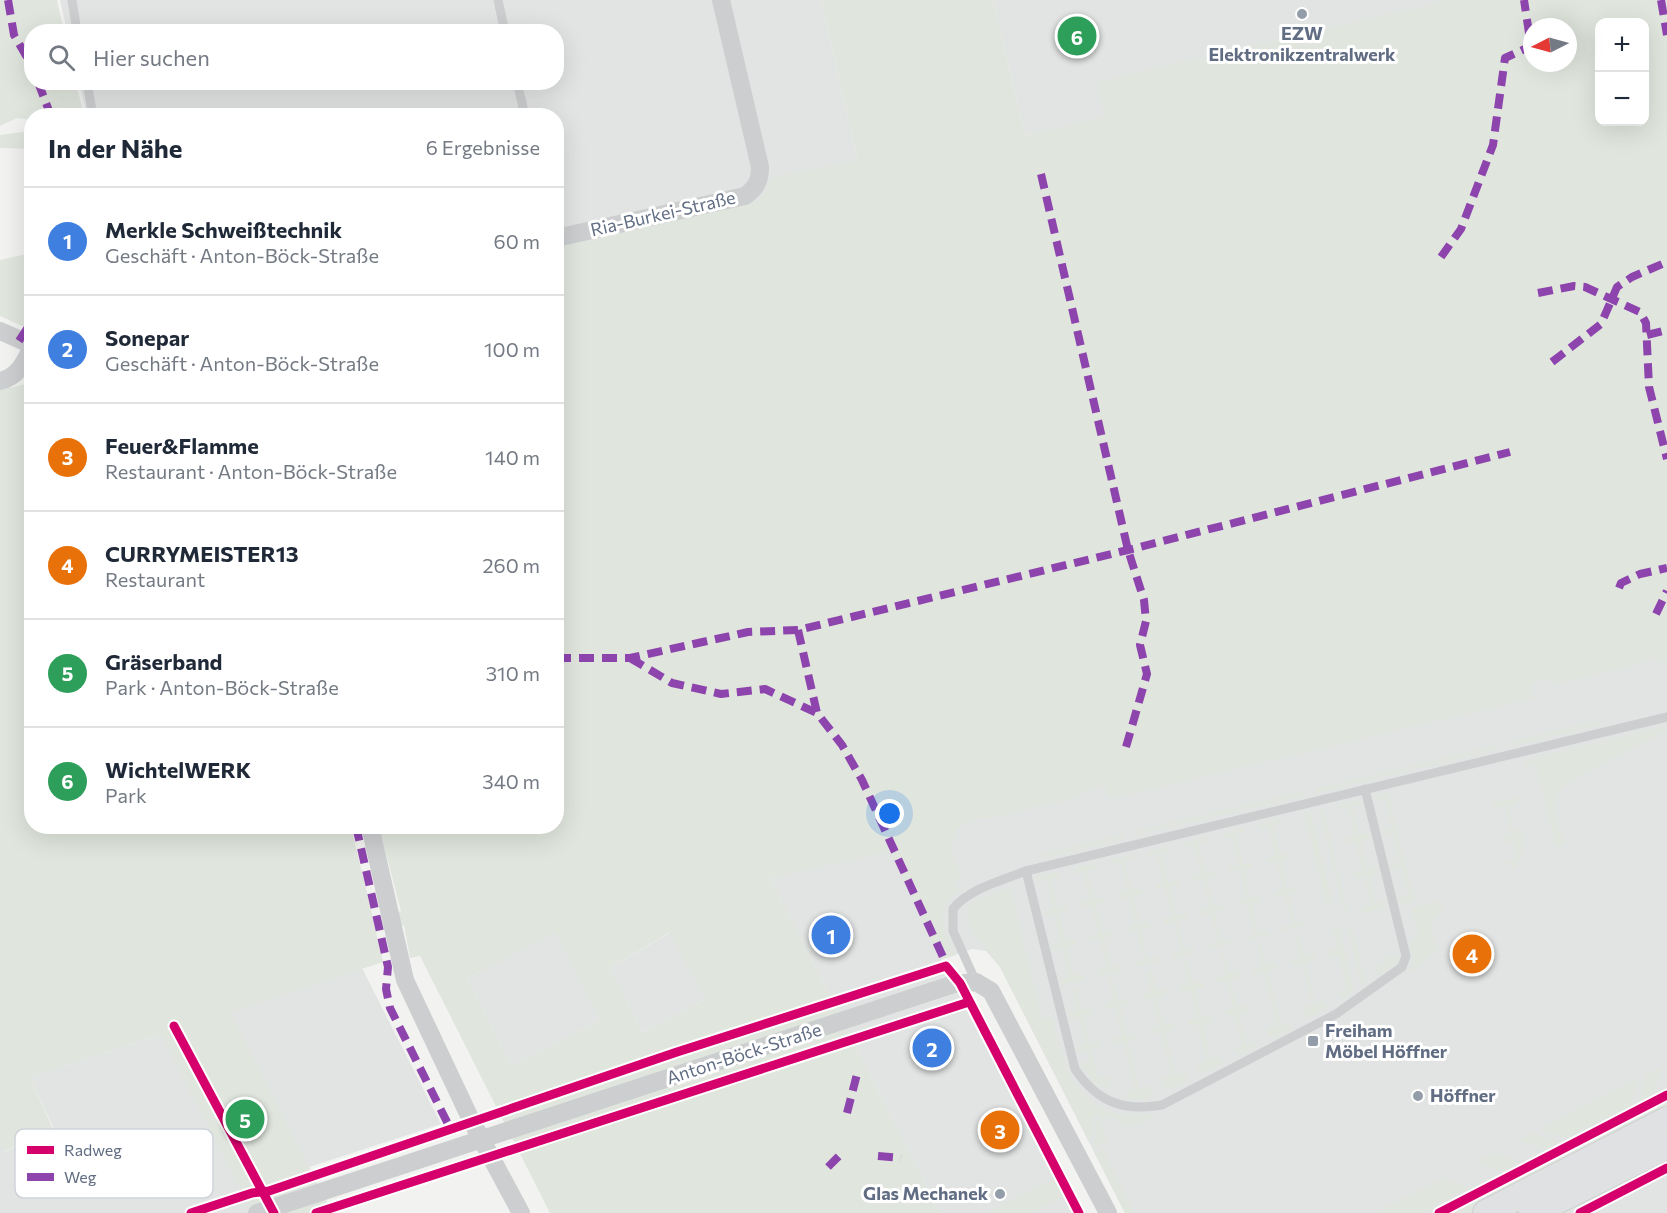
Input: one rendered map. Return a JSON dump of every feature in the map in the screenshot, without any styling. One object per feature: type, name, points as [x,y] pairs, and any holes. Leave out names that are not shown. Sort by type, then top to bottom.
[{"type":"main road","points":[[1486,1213],[1667,1120]]},
{"type":"main road","points":[[1532,1213],[1667,1146]]},
{"type":"street","name":"Ria-Burkei-Straße","points":[[564,236],[745,196],[754,189],[760,178],[760,167],[721,0]]},
{"type":"street","points":[[0,331],[24,342]]},
{"type":"street","points":[[0,381],[7,380],[24,365]]},
{"type":"street","points":[[372,834],[405,980],[482,1139],[521,1213]]},
{"type":"street","points":[[976,982],[991,991],[1108,1213]]},
{"type":"street","name":"Anton-Böck-Straße","points":[[257,1213],[954,984],[976,982]]},
{"type":"lane","points":[[72,0],[76,24]]},
{"type":"lane","points":[[498,0],[503,24]]},
{"type":"lane","points":[[88,90],[92,108]]},
{"type":"lane","points":[[519,90],[523,108]]},
{"type":"lane","points":[[976,982],[953,931],[952,909],[957,903],[994,884],[1026,871],[1667,717]]},
{"type":"lane","points":[[1026,871],[1075,1069],[1087,1087],[1122,1106],[1139,1109],[1162,1105],[1336,1014],[1374,990],[1405,962],[1406,956],[1365,789]]},
{"type":"shaded area","points":[[0,0],[57,0],[62,24],[24,24],[24,90],[78,90],[82,108],[24,108],[24,119],[17,118],[0,126]]},
{"type":"shaded area","points":[[60,0],[821,0],[858,161],[786,177],[795,220],[564,275],[564,108],[85,108],[81,90],[564,90],[564,24],[65,24]]},
{"type":"shaded area","points":[[821,0],[993,0],[1025,136],[1105,117],[1097,82],[1443,2],[1443,0],[1667,0],[1667,662],[1650,658],[1629,667],[1558,683],[1543,680],[1529,684],[1532,698],[1109,799],[1105,785],[1088,789],[1078,797],[996,817],[974,819],[956,831],[952,845],[952,854],[962,877],[953,881],[957,889],[966,885],[966,887],[955,893],[944,908],[944,926],[956,955],[941,959],[890,851],[770,878],[940,1213],[550,1213],[420,956],[410,958],[404,925],[376,932],[383,962],[230,1012],[332,1213],[253,1213],[213,1135],[213,1129],[210,1129],[161,1034],[30,1077],[53,1129],[15,1129],[15,1146],[3,1152],[0,1144],[0,390],[24,385],[24,834],[353,834],[373,918],[401,911],[381,834],[564,834],[564,246],[755,202],[766,192],[770,178],[858,161]],"holes":[[[555,932],[601,1020],[512,1066],[467,979]],[[669,933],[706,999],[643,1033],[609,968]]]},
{"type":"shaded area","points":[[993,0],[1443,0],[1444,2],[1098,82],[1106,117],[1025,136]]},
{"type":"shaded area","points":[[24,132],[24,149],[0,148],[0,135]]},
{"type":"shaded area","points":[[24,255],[24,327],[0,316],[0,260]]},
{"type":"shaded area","points":[[1667,644],[1667,1213],[1125,1213],[1000,967],[986,951],[972,949],[941,960],[1072,1213],[940,1213],[770,878],[890,850],[878,826]]},
{"type":"shaded area","points":[[1600,720],[1601,725],[1510,746],[1507,743]]},
{"type":"shaded area","points":[[1667,726],[1667,730],[1566,783],[1556,799],[1555,813],[1566,845],[1555,845],[1536,764],[1527,766],[1525,760]]},
{"type":"shaded area","points":[[1498,745],[1497,749],[1316,793],[1315,789]]},
{"type":"shaded area","points":[[1305,791],[1306,795],[1134,835],[1133,832]]},
{"type":"shaded area","points":[[1388,793],[1414,901],[1400,904],[1398,898],[1408,895],[1402,868],[1392,870],[1390,865],[1400,862],[1393,833],[1383,835],[1382,831],[1392,828],[1386,799],[1376,801],[1375,796]]},
{"type":"shaded area","points":[[1517,797],[1518,803],[1508,806],[1514,831],[1523,829],[1523,840],[1522,851],[1512,870],[1508,862],[1517,858],[1513,841],[1503,843],[1501,837],[1511,834],[1505,807],[1495,809],[1493,803]]},
{"type":"shaded area","points":[[1360,799],[1361,805],[1352,807],[1359,835],[1369,833],[1370,839],[1360,842],[1367,869],[1377,867],[1378,873],[1369,876],[1375,903],[1385,901],[1386,907],[1363,913],[1362,907],[1371,905],[1365,876],[1355,878],[1354,873],[1363,870],[1356,842],[1347,844],[1346,839],[1355,836],[1348,808],[1339,810],[1337,805]]},
{"type":"shaded area","points":[[1319,809],[1323,810],[1348,914],[1345,915]]},
{"type":"shaded area","points":[[1311,812],[1332,902],[1326,903],[1304,813]]},
{"type":"shaded area","points":[[1280,819],[1282,823],[1273,826],[1280,855],[1289,853],[1290,858],[1281,860],[1287,888],[1297,886],[1298,891],[1288,894],[1295,923],[1305,921],[1306,925],[1284,931],[1283,927],[1292,924],[1285,895],[1275,897],[1274,892],[1284,889],[1277,861],[1267,862],[1266,858],[1275,856],[1269,827],[1259,829],[1258,825]]},
{"type":"shaded area","points":[[1243,828],[1245,832],[1236,835],[1243,864],[1252,862],[1253,867],[1244,870],[1250,898],[1260,896],[1261,901],[1252,904],[1258,933],[1269,931],[1269,935],[1247,940],[1246,936],[1255,934],[1248,904],[1239,906],[1237,901],[1247,899],[1240,870],[1230,872],[1229,867],[1239,865],[1232,836],[1222,838],[1221,835]]},
{"type":"shaded area","points":[[1124,835],[1123,839],[1044,858],[1042,854]]},
{"type":"shaded area","points":[[1206,837],[1208,841],[1198,844],[1205,873],[1215,871],[1216,876],[1206,878],[1213,906],[1223,904],[1224,910],[1214,912],[1221,941],[1231,940],[1232,943],[1210,949],[1209,945],[1218,942],[1211,913],[1201,915],[1200,910],[1209,907],[1203,879],[1193,881],[1192,876],[1201,874],[1194,845],[1185,847],[1184,843]]},
{"type":"shaded area","points":[[1168,846],[1171,850],[1161,852],[1168,882],[1178,880],[1179,885],[1170,887],[1176,915],[1186,913],[1187,919],[1177,921],[1184,950],[1194,948],[1195,952],[1173,958],[1172,954],[1181,951],[1174,922],[1164,924],[1163,919],[1172,916],[1165,887],[1156,889],[1155,885],[1164,883],[1157,854],[1148,856],[1147,852]]},
{"type":"shaded area","points":[[1132,854],[1134,858],[1124,861],[1132,890],[1141,888],[1142,893],[1133,896],[1139,924],[1149,922],[1150,927],[1141,930],[1147,959],[1157,957],[1158,961],[1136,966],[1135,962],[1144,960],[1137,930],[1127,932],[1126,927],[1135,925],[1129,897],[1119,898],[1118,894],[1128,891],[1121,862],[1111,864],[1110,861]]},
{"type":"shaded area","points":[[1093,863],[1097,868],[1087,871],[1094,899],[1104,897],[1105,902],[1096,905],[1102,932],[1112,931],[1113,936],[1104,938],[1110,967],[1120,965],[1122,970],[1099,976],[1097,970],[1106,967],[1100,939],[1090,941],[1089,936],[1098,933],[1092,905],[1082,907],[1081,902],[1090,899],[1084,872],[1074,874],[1073,869]]},
{"type":"shaded area","points":[[1059,872],[1060,877],[1050,879],[1057,907],[1066,906],[1068,911],[1058,913],[1065,941],[1075,939],[1077,945],[1067,948],[1073,975],[1083,974],[1085,980],[1061,985],[1060,979],[1069,977],[1063,949],[1053,951],[1051,945],[1061,943],[1055,914],[1045,916],[1044,911],[1053,908],[1047,880],[1037,882],[1036,877]]},
{"type":"shaded area","points":[[1010,887],[1042,1019],[1052,1017],[1060,1049],[1072,1078],[1091,1101],[1105,1109],[1127,1116],[1158,1115],[1142,1123],[1121,1125],[1110,1115],[1106,1115],[1103,1120],[1099,1115],[1093,1115],[1090,1144],[1000,967],[969,924],[968,908],[974,902]]},
{"type":"shaded area","points":[[1441,901],[1443,908],[1435,917],[1432,927],[1433,938],[1438,949],[1409,974],[1414,962],[1409,941],[1419,938],[1411,908]]},
{"type":"shaded area","points":[[1338,925],[1354,992],[1343,998],[1337,993],[1347,989],[1339,955],[1329,957],[1328,951],[1337,949],[1332,926]]},
{"type":"shaded area","points":[[1352,927],[1365,981],[1362,986],[1348,928]]},
{"type":"shaded area","points":[[556,931],[601,1020],[512,1066],[467,979]]},
{"type":"shaded area","points":[[670,933],[706,999],[643,1033],[609,968]]},
{"type":"shaded area","points":[[1298,935],[1304,957],[1314,954],[1315,960],[1305,963],[1315,1004],[1325,1002],[1326,1007],[1310,1018],[1304,1016],[1302,1008],[1312,1005],[1302,963],[1292,965],[1290,960],[1300,958],[1295,936]]},
{"type":"shaded area","points":[[1258,944],[1261,944],[1266,965],[1276,962],[1278,968],[1268,971],[1281,1026],[1291,1023],[1290,1029],[1277,1036],[1269,1036],[1267,1028],[1277,1025],[1264,971],[1254,973],[1253,968],[1263,966]]},
{"type":"shaded area","points":[[1224,953],[1229,973],[1239,971],[1241,977],[1231,980],[1237,1007],[1248,1005],[1249,1011],[1239,1014],[1246,1044],[1256,1043],[1255,1047],[1238,1055],[1234,1048],[1243,1046],[1235,1015],[1226,1016],[1224,1011],[1234,1008],[1227,981],[1218,983],[1216,977],[1226,975],[1221,954]]},
{"type":"shaded area","points":[[1397,955],[1399,961],[1382,973],[1377,971],[1376,966],[1385,964],[1384,958]]},
{"type":"shaded area","points":[[1184,962],[1188,962],[1193,983],[1203,981],[1204,987],[1195,989],[1201,1016],[1211,1014],[1212,1021],[1203,1023],[1210,1059],[1220,1057],[1222,1063],[1205,1073],[1199,1071],[1198,1063],[1207,1061],[1198,1024],[1189,1026],[1188,1020],[1197,1018],[1190,990],[1181,992],[1179,986],[1189,984]]},
{"type":"shaded area","points":[[362,968],[441,1124],[309,1167],[332,1213],[0,1213],[0,1144],[4,1152],[15,1147],[15,1198],[213,1198],[213,1129],[54,1129],[30,1077]]},
{"type":"shaded area","points":[[1147,971],[1151,971],[1156,991],[1165,989],[1167,995],[1157,998],[1164,1025],[1173,1023],[1175,1029],[1165,1032],[1175,1075],[1185,1073],[1187,1081],[1168,1090],[1164,1087],[1162,1078],[1171,1075],[1161,1032],[1152,1034],[1150,1029],[1159,1026],[1153,998],[1143,1000],[1142,995],[1151,992]]},
{"type":"shaded area","points":[[1109,980],[1113,980],[1118,1001],[1128,998],[1129,1004],[1120,1007],[1127,1036],[1136,1034],[1138,1039],[1128,1041],[1139,1088],[1150,1086],[1152,1093],[1148,1099],[1131,1100],[1127,1097],[1126,1092],[1135,1089],[1124,1042],[1114,1044],[1113,1039],[1122,1036],[1116,1008],[1106,1010],[1105,1004],[1114,1002]]},
{"type":"shaded area","points":[[1076,988],[1081,1010],[1091,1008],[1093,1013],[1083,1016],[1090,1044],[1099,1042],[1101,1047],[1091,1049],[1098,1079],[1108,1077],[1107,1089],[1096,1084],[1080,1064],[1090,1061],[1088,1051],[1078,1052],[1076,1047],[1086,1044],[1079,1017],[1070,1019],[1068,1013],[1077,1010],[1072,989]]},
{"type":"shaded area","points":[[1662,1066],[1653,1094],[1638,1102],[1646,1075]]},
{"type":"shaded area","points":[[1638,1078],[1630,1106],[1566,1138],[1540,1129]]},
{"type":"shaded area","points":[[1667,1101],[1667,1111],[1466,1213],[1447,1213]]},
{"type":"shaded area","points":[[1097,1119],[1108,1140],[1093,1149],[1096,1135],[1094,1120]]},
{"type":"shaded area","points":[[1532,1133],[1559,1142],[1546,1149],[1519,1140]]},
{"type":"shaded area","points":[[1103,1150],[1134,1213],[1125,1213],[1095,1154]]},
{"type":"shaded area","points":[[1667,1152],[1667,1162],[1567,1213],[1548,1213]]},
{"type":"shaded area","points":[[1492,1154],[1519,1162],[1503,1171],[1477,1162]]},
{"type":"shaded area","points":[[1055,1178],[1064,1196],[1030,1213],[987,1213]]},
{"type":"shaded area","points":[[1443,1179],[1469,1188],[1421,1213],[1376,1213]]},
{"type":"marked path","points":[[8,0],[14,35],[24,52]]},
{"type":"marked path","points":[[1441,257],[1461,229],[1493,145],[1505,58],[1531,46],[1524,0]]},
{"type":"marked path","points":[[1661,0],[1667,35]]},
{"type":"marked path","points":[[41,90],[48,108]]},
{"type":"marked path","points":[[1041,174],[1128,550],[1144,600],[1146,621],[1140,645],[1147,674],[1126,747]]},
{"type":"marked path","points":[[1552,362],[1601,324],[1617,287],[1632,277],[1667,262]]},
{"type":"marked path","points":[[1538,293],[1574,286],[1585,287],[1640,312],[1646,323],[1649,387],[1667,459]]},
{"type":"marked path","points":[[1647,335],[1667,330]]},
{"type":"marked path","points":[[19,341],[24,333]]},
{"type":"marked path","points":[[564,658],[630,658],[748,632],[798,630],[1128,550],[1510,452]]},
{"type":"marked path","points":[[1619,588],[1621,583],[1640,574],[1667,568]]},
{"type":"marked path","points":[[1656,614],[1667,591]]},
{"type":"marked path","points":[[798,630],[817,713],[842,745],[862,780],[949,970]]},
{"type":"marked path","points":[[630,658],[672,683],[721,694],[765,689],[817,713]]},
{"type":"marked path","points":[[358,834],[388,967],[386,989],[390,1008],[451,1130]]},
{"type":"marked path","points":[[847,1113],[857,1074]]},
{"type":"marked path","points":[[828,1167],[840,1155]]},
{"type":"marked path","points":[[878,1156],[901,1158]]},
{"type":"cycle path","points":[[191,1213],[252,1193],[269,1191],[677,1052],[946,966],[960,983],[1079,1213]]},
{"type":"cycle path","points":[[316,1213],[969,1002]]},
{"type":"cycle path","points":[[174,1026],[274,1213]]},
{"type":"cycle path","points":[[1439,1213],[1667,1095]]},
{"type":"cycle path","points":[[1580,1213],[1667,1168]]},
{"type":"place","name":"EZW Elektronikzentralwerk","points":[[1302,14]]},
{"type":"place","name":"WichtelWERK","points":[[1077,36]]},
{"type":"place","name":"Merkle Schweißtechnik","points":[[831,935]]},
{"type":"place","name":"CURRYMEISTER13","points":[[1472,954]]},
{"type":"place","name":"Freiham Möbel Höffner","points":[[1313,1041]]},
{"type":"place","name":"Sonepar","points":[[932,1048]]},
{"type":"place","name":"Höffner","points":[[1418,1096]]},
{"type":"place","name":"Gräserband","points":[[245,1119]]},
{"type":"place","name":"Feuer&Flamme","points":[[1000,1130]]},
{"type":"place","name":"Glas Mechanek","points":[[1000,1194]]}]
